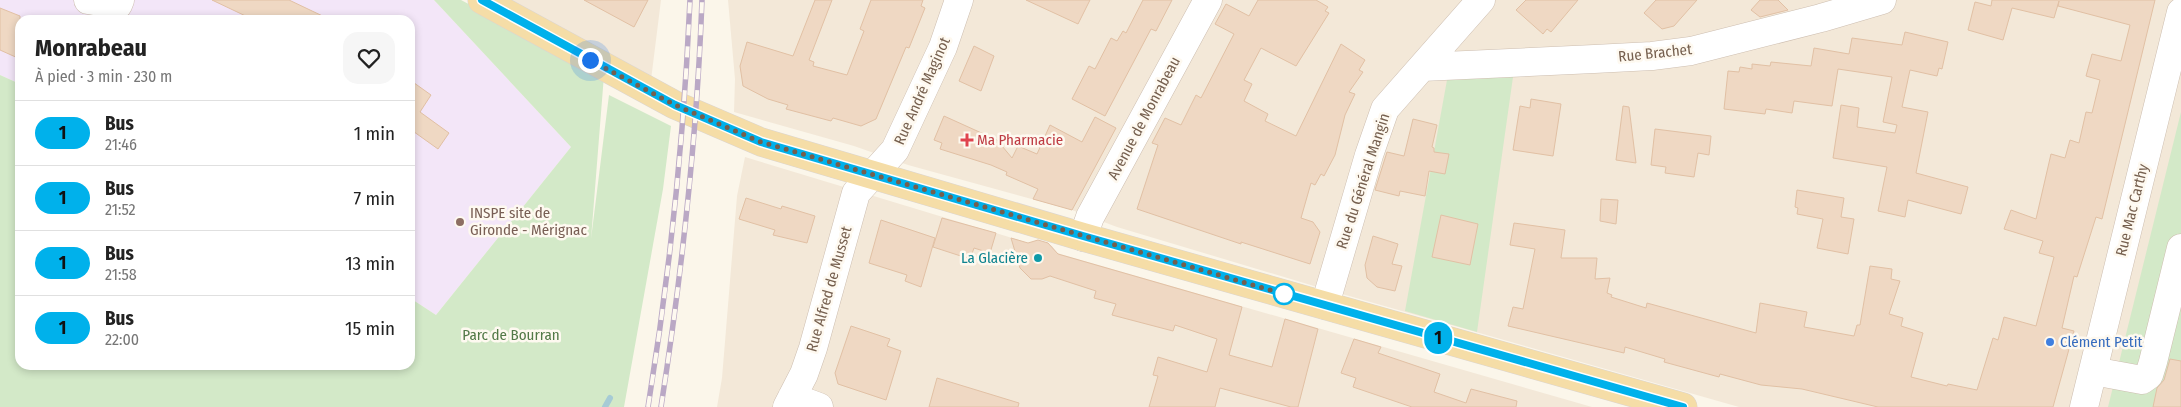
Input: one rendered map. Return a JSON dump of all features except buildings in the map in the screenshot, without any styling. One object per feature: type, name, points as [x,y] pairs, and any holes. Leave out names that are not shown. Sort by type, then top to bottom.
[{"type":"main road","points":[[482,0],[607,69],[709,121],[761,142],[1682,407]]},
{"type":"street","points":[[88,0],[118,5],[120,0]]},
{"type":"street","name":"Rue André Maginot","points":[[873,175],[895,150],[943,47],[959,0]]},
{"type":"street","name":"Avenue de Monrabeau","points":[[1083,236],[1090,217],[1208,0]]},
{"type":"street","name":"Rue du Général Mangin","points":[[1325,305],[1369,155],[1385,109],[1481,0]]},
{"type":"street","name":"Rue Brachet","points":[[1422,67],[1652,56],[1691,51],[1821,18],[1882,0]]},
{"type":"street","name":"Rue Mac Carthy","points":[[2084,407],[2181,12]]},
{"type":"street","name":"Rue Alfred de Musset","points":[[790,402],[804,374],[825,309],[856,193],[873,175]]},
{"type":"street","points":[[2093,371],[2142,380],[2148,375],[2154,362],[2181,248]]},
{"type":"street","points":[[790,402],[819,407]]},
{"type":"shaded area","name":"INSPE site de Gironde - Mérignac","points":[[0,0],[434,0],[571,147],[436,315],[415,301],[415,15],[15,15],[15,82],[0,75]]},
{"type":"shaded area","points":[[482,0],[661,0],[650,88]]},
{"type":"shaded area","points":[[728,0],[2181,0],[2181,407],[1739,407],[1314,286],[1117,227],[1072,210],[908,165],[854,146],[734,112],[735,79]]},
{"type":"shaded area","points":[[745,157],[1028,243],[1042,241],[1052,246],[1057,253],[1592,407],[717,407],[722,378],[737,196]]},
{"type":"green space","name":"Parc de Bourran","points":[[434,0],[461,0],[604,75],[591,239],[609,95],[671,126],[663,189],[624,407],[0,407],[0,75],[15,82],[15,370],[415,370],[415,301],[436,315],[571,147]]},
{"type":"green space","points":[[1513,77],[1477,332],[1405,311],[1447,80]]},
{"type":"green space","points":[[2181,112],[2181,407],[2108,407]]},
{"type":"waterway","points":[[605,407],[610,398]]},
{"type":"railway","points":[[648,407],[663,306],[675,204],[690,0]]},
{"type":"railway","points":[[661,407],[676,306],[688,204],[702,0]]},
{"type":"bus line","name":"1","points":[[482,0],[675,105],[761,142],[1172,262],[1683,407]]},
{"type":"place","name":"Ma Pharmacie","points":[[967,140]]},
{"type":"place","name":"INSPE site de Gironde - Mérignac","points":[[460,222]]},
{"type":"place","name":"La Glacière","points":[[1038,258]]},
{"type":"place","name":"Clément Petit","points":[[2050,342]]},
{"type":"route","points":[[590,60],[675,105],[761,142],[1291,296],[1284,294]]}]
